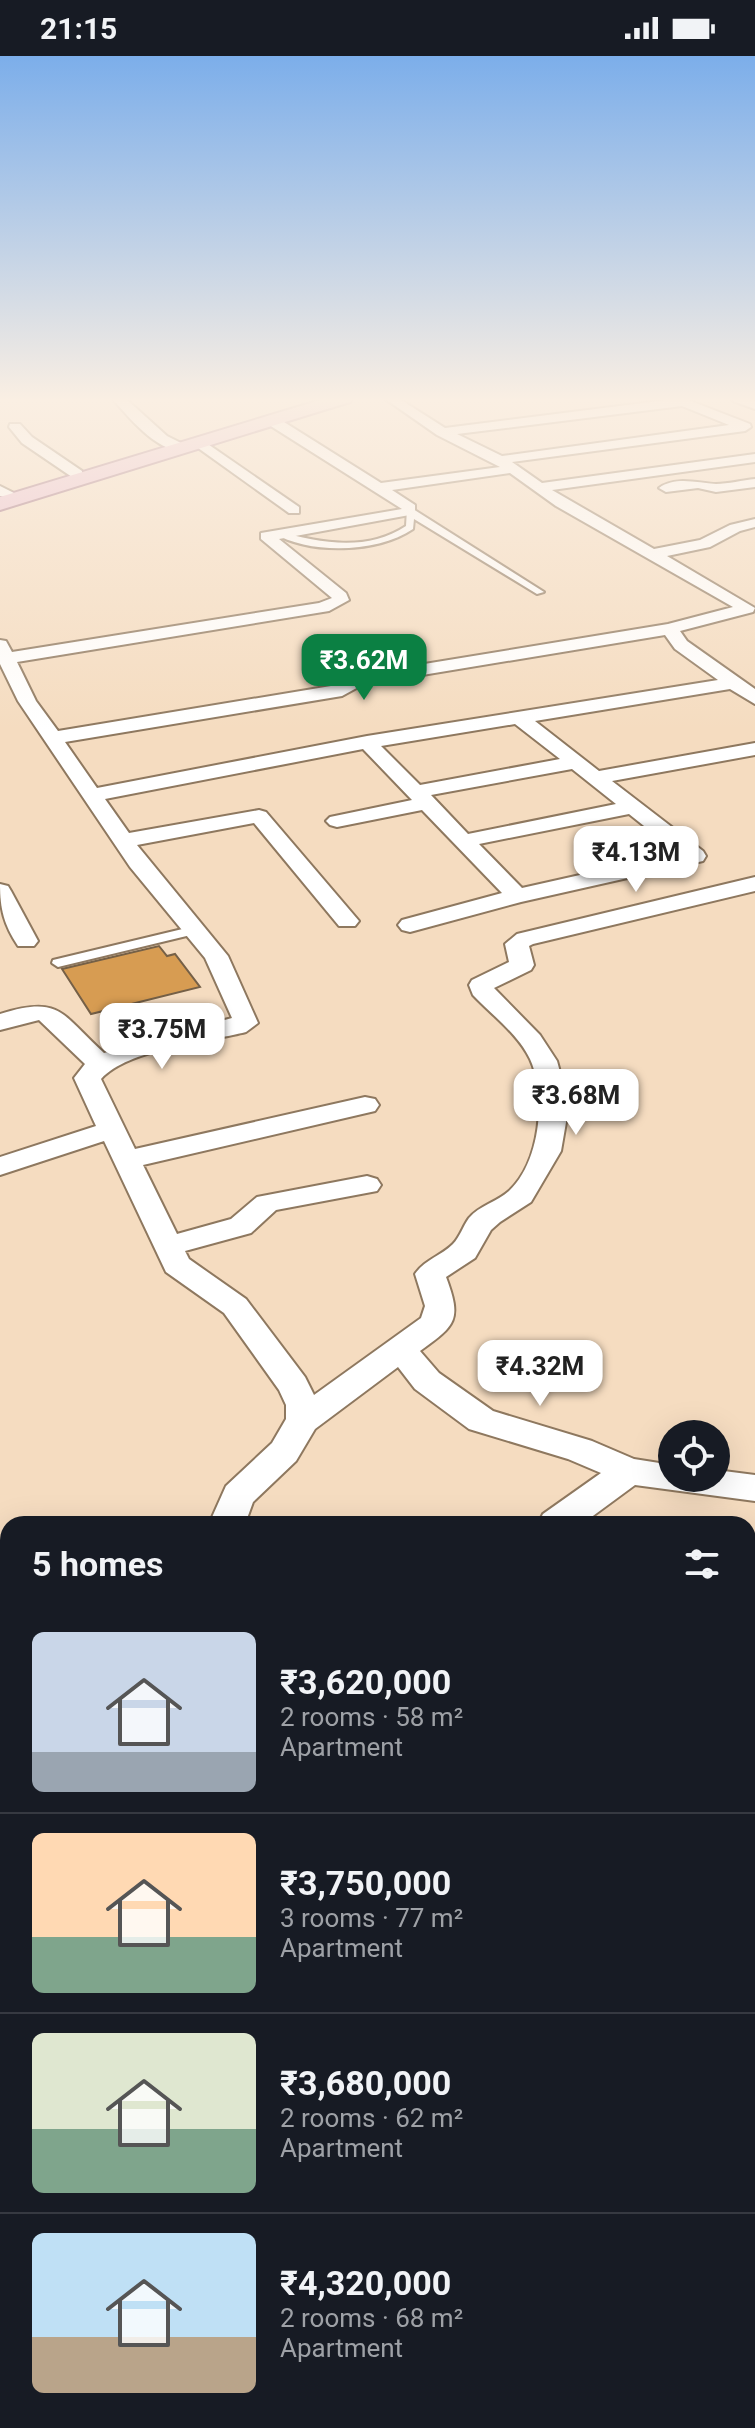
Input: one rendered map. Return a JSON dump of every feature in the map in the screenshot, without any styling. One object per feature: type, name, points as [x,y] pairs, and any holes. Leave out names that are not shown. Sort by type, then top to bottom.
[{"type":"street","points":[[303,1420],[303,1405],[293,1385],[235,1306],[177,1265],[87,1078],[91,1070],[101,1064],[245,1023],[245,1018],[216,956],[123,841],[53,738],[20,702],[3,651],[323,607],[341,600],[340,596],[265,537],[410,512],[410,509]]},
{"type":"street","points":[[571,509],[751,606]]},
{"type":"street","points":[[654,554],[705,544],[735,528],[755,523]]},
{"type":"street","points":[[53,738],[342,690],[357,680],[669,629],[751,606]]},
{"type":"street","points":[[669,629],[677,649],[755,698]]},
{"type":"street","points":[[92,795],[367,742],[733,683]]},
{"type":"street","points":[[410,925],[517,896],[695,856],[521,719]]},
{"type":"street","points":[[367,742],[517,896]]},
{"type":"street","points":[[598,777],[755,749]]},
{"type":"street","points":[[337,821],[421,797],[579,762]]},
{"type":"street","points":[[463,841],[634,807]]},
{"type":"street","points":[[123,841],[259,816],[347,921]]},
{"type":"street","points":[[230,1516],[238,1495],[284,1452],[303,1420],[435,1324],[440,1317],[441,1306],[430,1274],[464,1251],[480,1224],[490,1215],[521,1196],[547,1151],[555,1105],[544,1061],[531,1040],[482,990],[481,985],[522,965],[517,944],[525,939],[755,884]]},
{"type":"street","points":[[0,891],[26,941]]},
{"type":"street","points":[[0,1022],[33,1012],[46,1013],[101,1064]]},
{"type":"street","points":[[126,1160],[365,1105]]},
{"type":"street","points":[[0,1166],[111,1130]]},
{"type":"street","points":[[168,1246],[241,1226],[267,1203],[367,1185]]},
{"type":"street","points":[[402,1350],[427,1381],[481,1420],[580,1450],[629,1471],[658,1476]]},
{"type":"street","points":[[567,1516],[629,1471]]},
{"type":"street","points":[[730,1485],[755,1488]]},
{"type":"lane","points":[[277,533],[313,544],[362,544],[402,535],[410,527],[410,512]]},
{"type":"lane","points":[[410,512],[540,592]]},
{"type":"lane","points":[[58,963],[195,930]]},
{"type":"building","points":[[159,946],[167,956],[175,954],[200,987],[91,1014],[62,969]]}]
